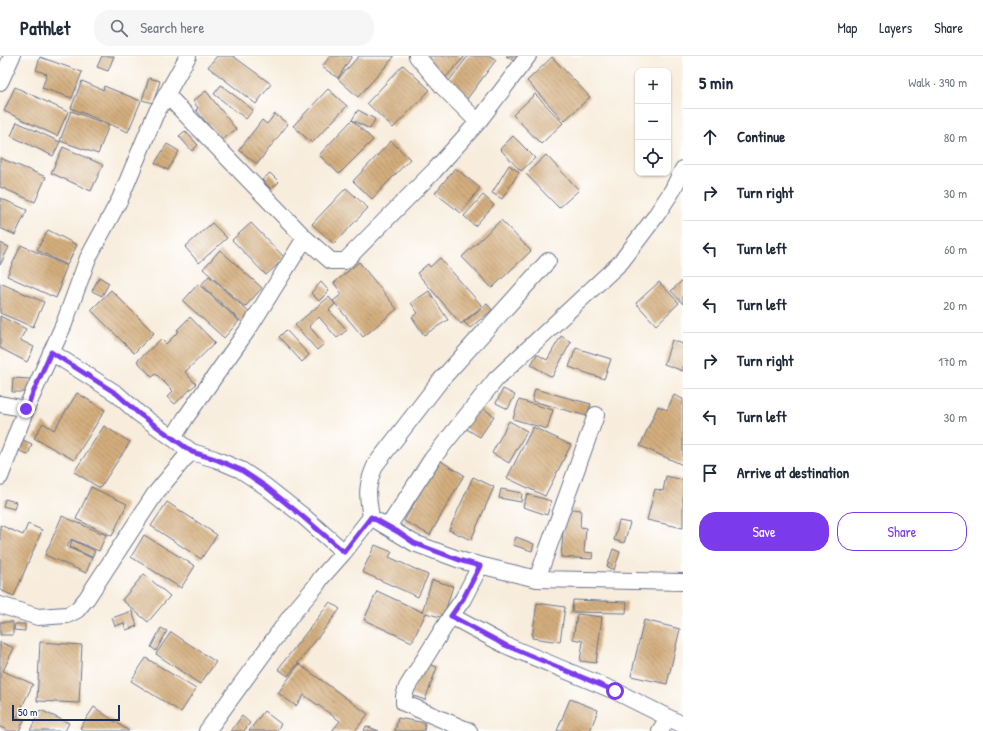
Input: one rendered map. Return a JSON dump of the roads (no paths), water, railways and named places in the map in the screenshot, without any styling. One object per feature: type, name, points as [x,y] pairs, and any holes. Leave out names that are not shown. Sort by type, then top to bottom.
[{"type":"street","points":[[0,82],[12,56]]},
{"type":"street","points":[[0,477],[26,409],[64,324],[88,258],[120,199],[155,114],[188,56]]},
{"type":"street","points":[[417,56],[442,87],[478,122]]},
{"type":"street","points":[[166,94],[305,238],[331,261],[345,261],[434,171],[478,122],[528,56]]},
{"type":"street","points":[[388,527],[432,459],[496,379],[621,262],[655,217],[672,191],[683,169]]},
{"type":"street","points":[[173,438],[186,417],[249,328],[305,238]]},
{"type":"street","points":[[207,731],[293,612],[344,552],[371,517],[368,492],[370,477],[376,464],[440,381],[548,261]]},
{"type":"street","points":[[51,352],[117,394],[138,413],[192,452],[215,459],[241,470],[265,486],[344,552]]},
{"type":"street","points":[[0,404],[26,409]]},
{"type":"street","points":[[537,579],[596,415]]},
{"type":"street","points":[[0,605],[38,617],[67,615],[78,610],[155,494],[184,459],[192,452]]},
{"type":"street","points":[[371,517],[414,543],[462,561],[537,579],[683,582]]},
{"type":"street","points":[[469,731],[404,703],[404,696],[407,687],[463,599],[480,566]]},
{"type":"street","points":[[451,616],[505,645],[596,682],[664,724],[683,726]]}]
